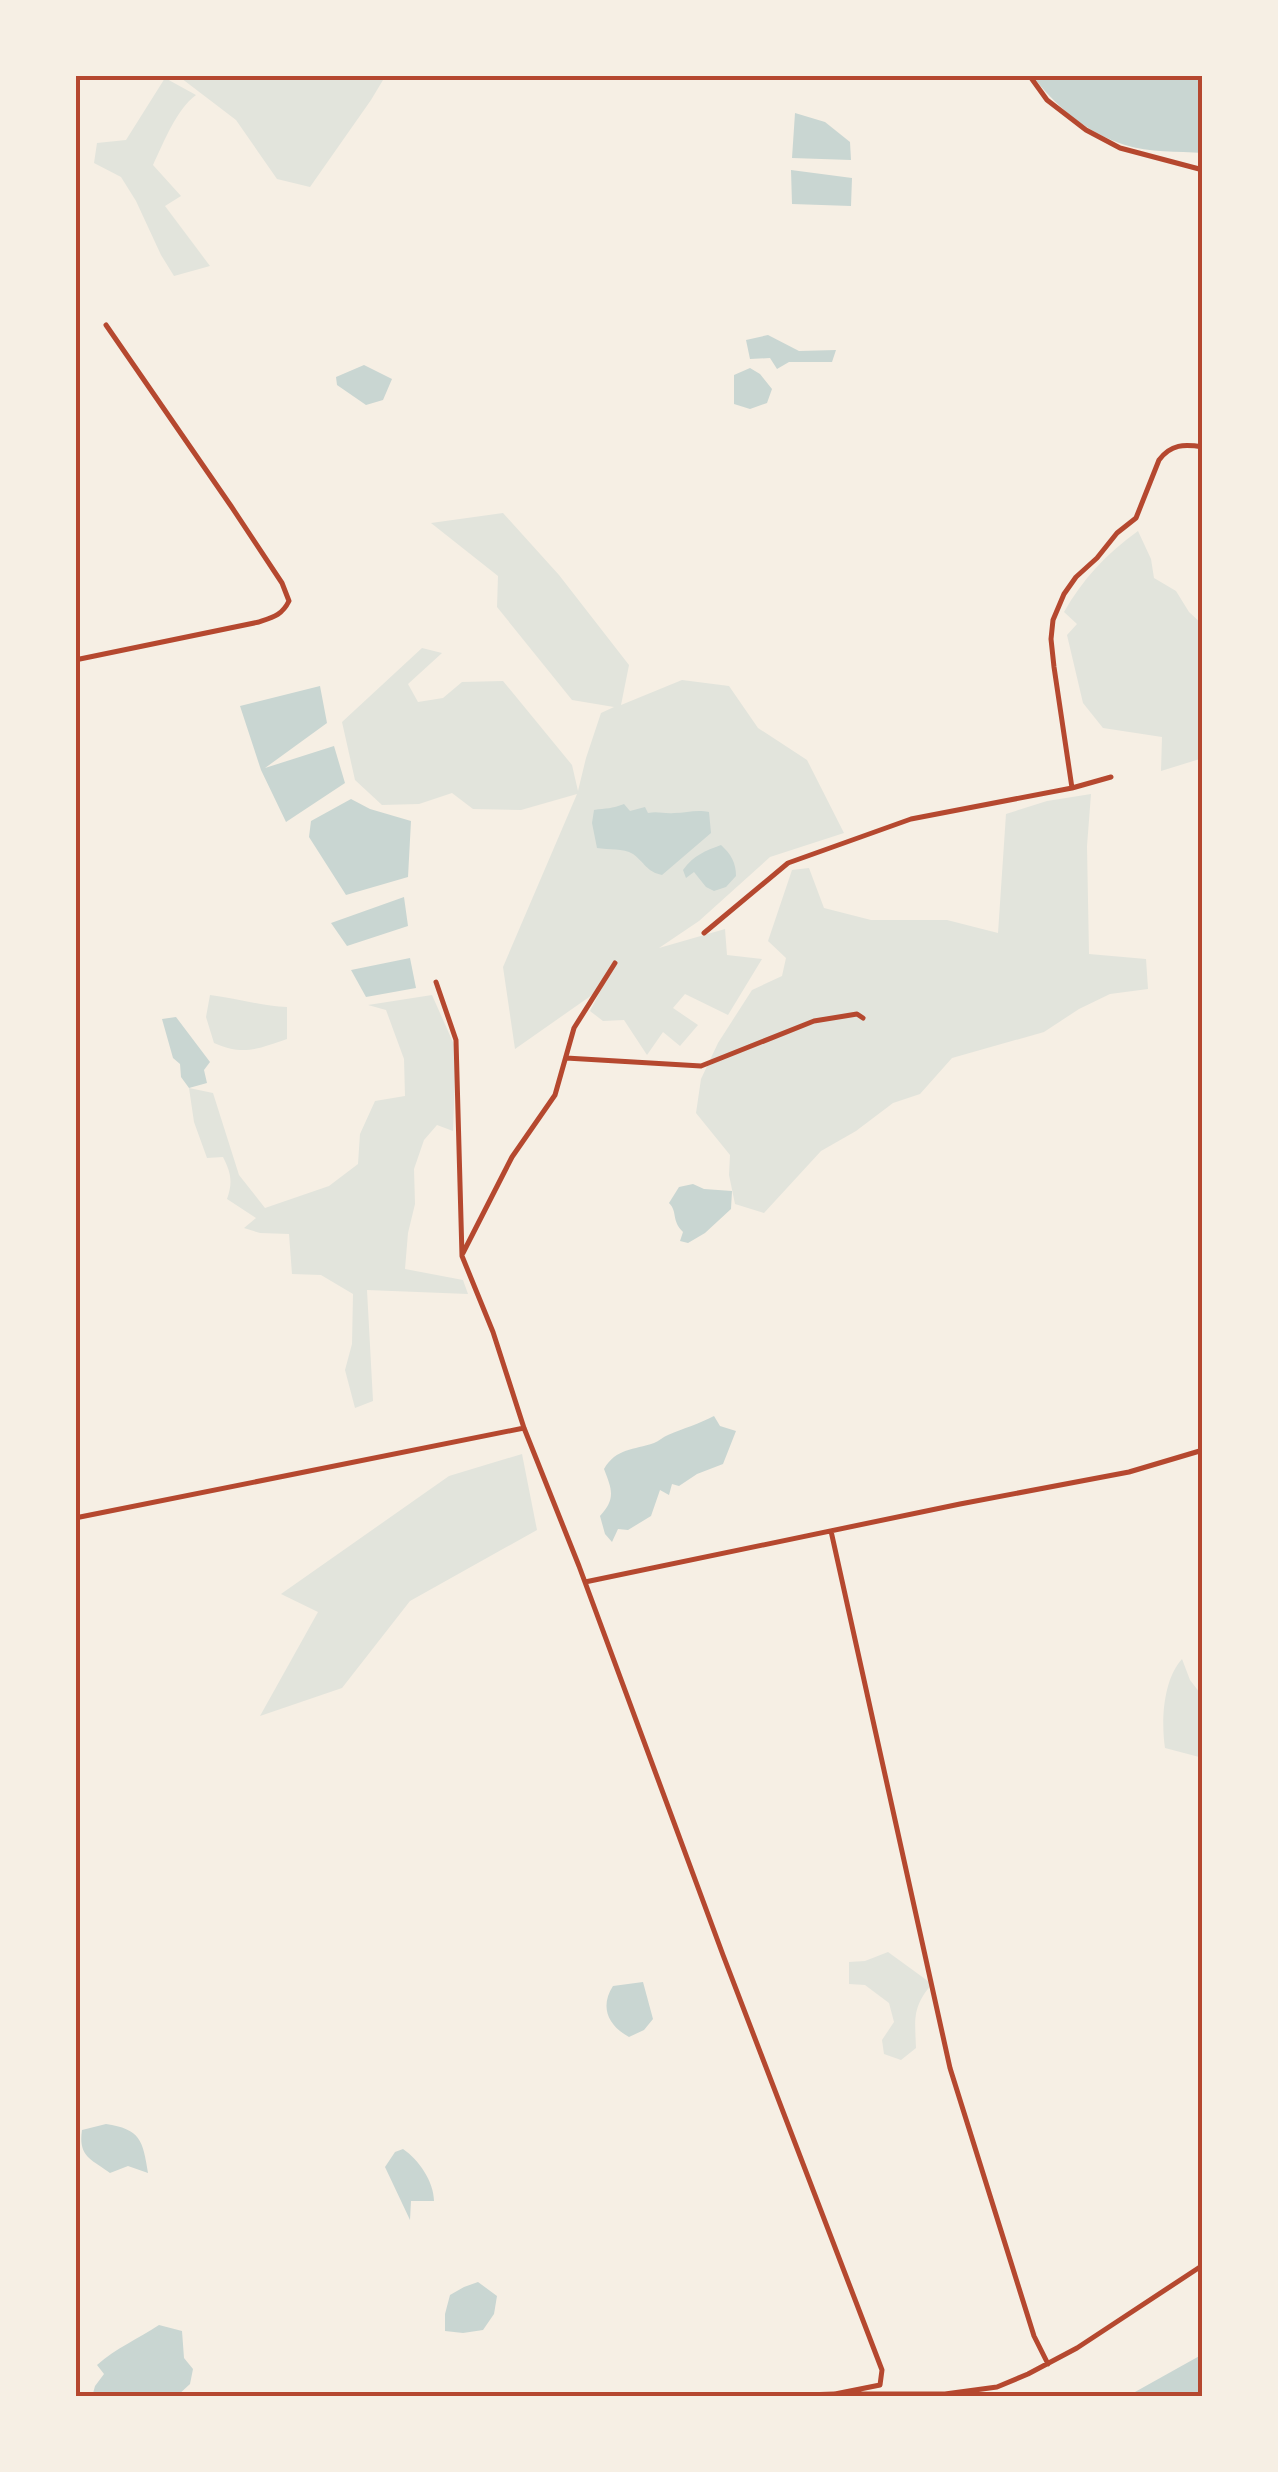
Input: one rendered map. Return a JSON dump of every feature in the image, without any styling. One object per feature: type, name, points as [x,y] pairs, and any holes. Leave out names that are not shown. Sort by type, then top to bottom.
[{"type":"street","points":[[1029,75],[1047,100],[1086,130],[1120,148],[1203,170]]},
{"type":"street","points":[[75,660],[259,622],[284,612],[289,600],[282,583],[106,325]]},
{"type":"street","points":[[1072,788],[1054,667],[1053,620],[1076,577],[1136,518],[1164,453],[1186,444],[1203,447]]},
{"type":"street","points":[[704,932],[788,863],[911,819],[1111,777]]},
{"type":"street","points":[[462,1256],[512,1156],[555,1096],[574,1028],[616,963]]},
{"type":"street","points":[[436,982],[456,1040],[462,1256],[882,2370],[880,2385],[836,2394]]},
{"type":"street","points":[[566,1058],[700,1066],[814,1021],[857,1014],[863,1018]]},
{"type":"street","points":[[75,1518],[524,1428]]},
{"type":"street","points":[[585,1582],[1129,1472],[1203,1450]]},
{"type":"street","points":[[832,1531],[950,2068],[1034,2336],[1048,2364]]},
{"type":"street","points":[[748,2397],[944,2394],[997,2387],[1077,2348],[1203,2265]]},
{"type":"shaded area","points":[[177,75],[386,75],[310,187],[277,179],[236,120]]},
{"type":"shaded area","points":[[1032,75],[1202,75],[1203,153],[1144,149],[1111,140],[1073,117]]},
{"type":"shaded area","points":[[165,78],[196,95],[177,118],[153,165],[181,196],[165,206],[210,266],[174,276],[121,177],[94,163],[97,143],[126,140]]},
{"type":"shaded area","points":[[795,113],[825,122],[850,142],[851,160],[792,158]]},
{"type":"shaded area","points":[[791,170],[852,178],[851,206],[792,204]]},
{"type":"shaded area","points":[[768,335],[799,351],[836,350],[832,362],[789,362],[777,369],[770,358],[750,359],[746,340]]},
{"type":"shaded area","points":[[364,365],[392,379],[383,400],[366,405],[337,385],[336,377]]},
{"type":"shaded area","points":[[750,368],[772,389],[767,403],[750,409],[734,404],[734,375]]},
{"type":"shaded area","points":[[503,513],[559,575],[629,665],[621,705],[682,680],[729,686],[758,728],[807,760],[844,833],[770,857],[699,921],[659,948],[725,929],[727,955],[762,959],[728,1015],[685,994],[673,1008],[698,1025],[680,1046],[663,1032],[647,1055],[624,1020],[603,1021],[590,1011],[602,988],[515,1049],[503,967],[577,794],[521,810],[473,809],[452,793],[419,804],[382,805],[355,780],[342,722],[422,648],[442,653],[408,684],[418,702],[443,698],[462,682],[503,681],[572,765],[578,791],[601,713],[614,707],[572,700],[497,607],[498,576],[431,523]]},
{"type":"shaded area","points":[[1138,531],[1151,559],[1154,578],[1176,591],[1203,625],[1203,758],[1161,771],[1162,737],[1103,728],[1083,703],[1067,635],[1077,624],[1064,612],[1096,568]]},
{"type":"shaded area","points":[[320,686],[327,723],[265,768],[334,746],[345,783],[286,822],[261,770],[240,706]]},
{"type":"shaded area","points":[[1091,794],[1087,846],[1089,954],[1146,959],[1148,989],[1110,994],[1044,1032],[952,1058],[920,1094],[893,1103],[821,1151],[764,1213],[735,1204],[729,1175],[730,1155],[696,1113],[701,1079],[718,1043],[752,990],[782,976],[786,958],[768,941],[792,870],[809,868],[824,908],[871,920],[947,920],[998,933],[1006,814],[1047,801]]},
{"type":"shaded area","points":[[351,799],[411,821],[408,877],[346,895],[309,837],[311,821]]},
{"type":"shaded area","points":[[624,804],[630,811],[645,807],[648,813],[709,812],[711,833],[662,875],[657,874],[629,852],[597,848],[592,823],[594,810]]},
{"type":"shaded area","points":[[721,845],[736,871],[726,887],[714,891],[694,872],[686,878],[683,870],[691,861]]},
{"type":"shaded area","points":[[404,897],[408,926],[347,946],[331,923]]},
{"type":"shaded area","points":[[410,958],[416,988],[366,997],[351,970]]},
{"type":"shaded area","points":[[210,995],[287,1007],[287,1039],[242,1050],[214,1043],[206,1017]]},
{"type":"shaded area","points":[[432,995],[456,1049],[453,1131],[437,1125],[424,1140],[414,1169],[415,1204],[405,1269],[463,1280],[468,1294],[367,1290],[373,1401],[355,1408],[345,1370],[352,1344],[353,1294],[321,1275],[292,1274],[289,1234],[244,1228],[256,1218],[227,1199],[228,1168],[223,1157],[207,1158],[194,1122],[189,1088],[213,1093],[239,1175],[265,1208],[329,1186],[358,1164],[360,1134],[375,1101],[405,1096],[404,1059],[386,1010],[368,1005]]},
{"type":"shaded area","points":[[176,1017],[210,1062],[204,1070],[207,1083],[189,1088],[181,1077],[180,1064],[173,1058],[162,1019]]},
{"type":"shaded area","points":[[693,1184],[732,1191],[731,1209],[688,1243],[680,1241],[683,1232],[669,1203],[679,1187]]},
{"type":"shaded area","points":[[714,1416],[720,1426],[736,1431],[723,1464],[679,1486],[672,1484],[669,1495],[660,1490],[651,1516],[628,1530],[618,1529],[612,1542],[605,1534],[600,1516],[610,1499],[604,1469],[609,1462],[620,1453],[654,1443]]},
{"type":"shaded area","points":[[522,1454],[537,1530],[410,1601],[342,1688],[260,1716],[318,1612],[281,1594],[449,1476]]},
{"type":"shaded area","points":[[1182,1659],[1190,1680],[1203,1697],[1203,1758],[1165,1748],[1165,1701],[1171,1678]]},
{"type":"shaded area","points":[[888,1952],[932,1984],[916,2014],[916,2048],[901,2060],[884,2054],[882,2040],[894,2022],[889,2003],[865,1985],[849,1984],[849,1962],[865,1961]]},
{"type":"shaded area","points":[[643,1982],[653,2019],[644,2030],[629,2037],[611,2021],[607,2008],[609,1993],[613,1986]]},
{"type":"shaded area","points":[[106,2124],[126,2129],[138,2138],[148,2173],[128,2166],[110,2173],[87,2156],[82,2146],[82,2130]]},
{"type":"shaded area","points":[[403,2149],[424,2172],[434,2201],[411,2201],[410,2220],[385,2167],[395,2152]]},
{"type":"shaded area","points":[[478,2282],[497,2296],[494,2314],[483,2330],[445,2331],[450,2295]]},
{"type":"shaded area","points":[[159,2325],[182,2331],[184,2358],[193,2369],[190,2384],[177,2396],[169,2393],[158,2397],[92,2397],[104,2374],[97,2365]]},
{"type":"shaded area","points":[[1203,2354],[1203,2397],[1126,2397]]}]
